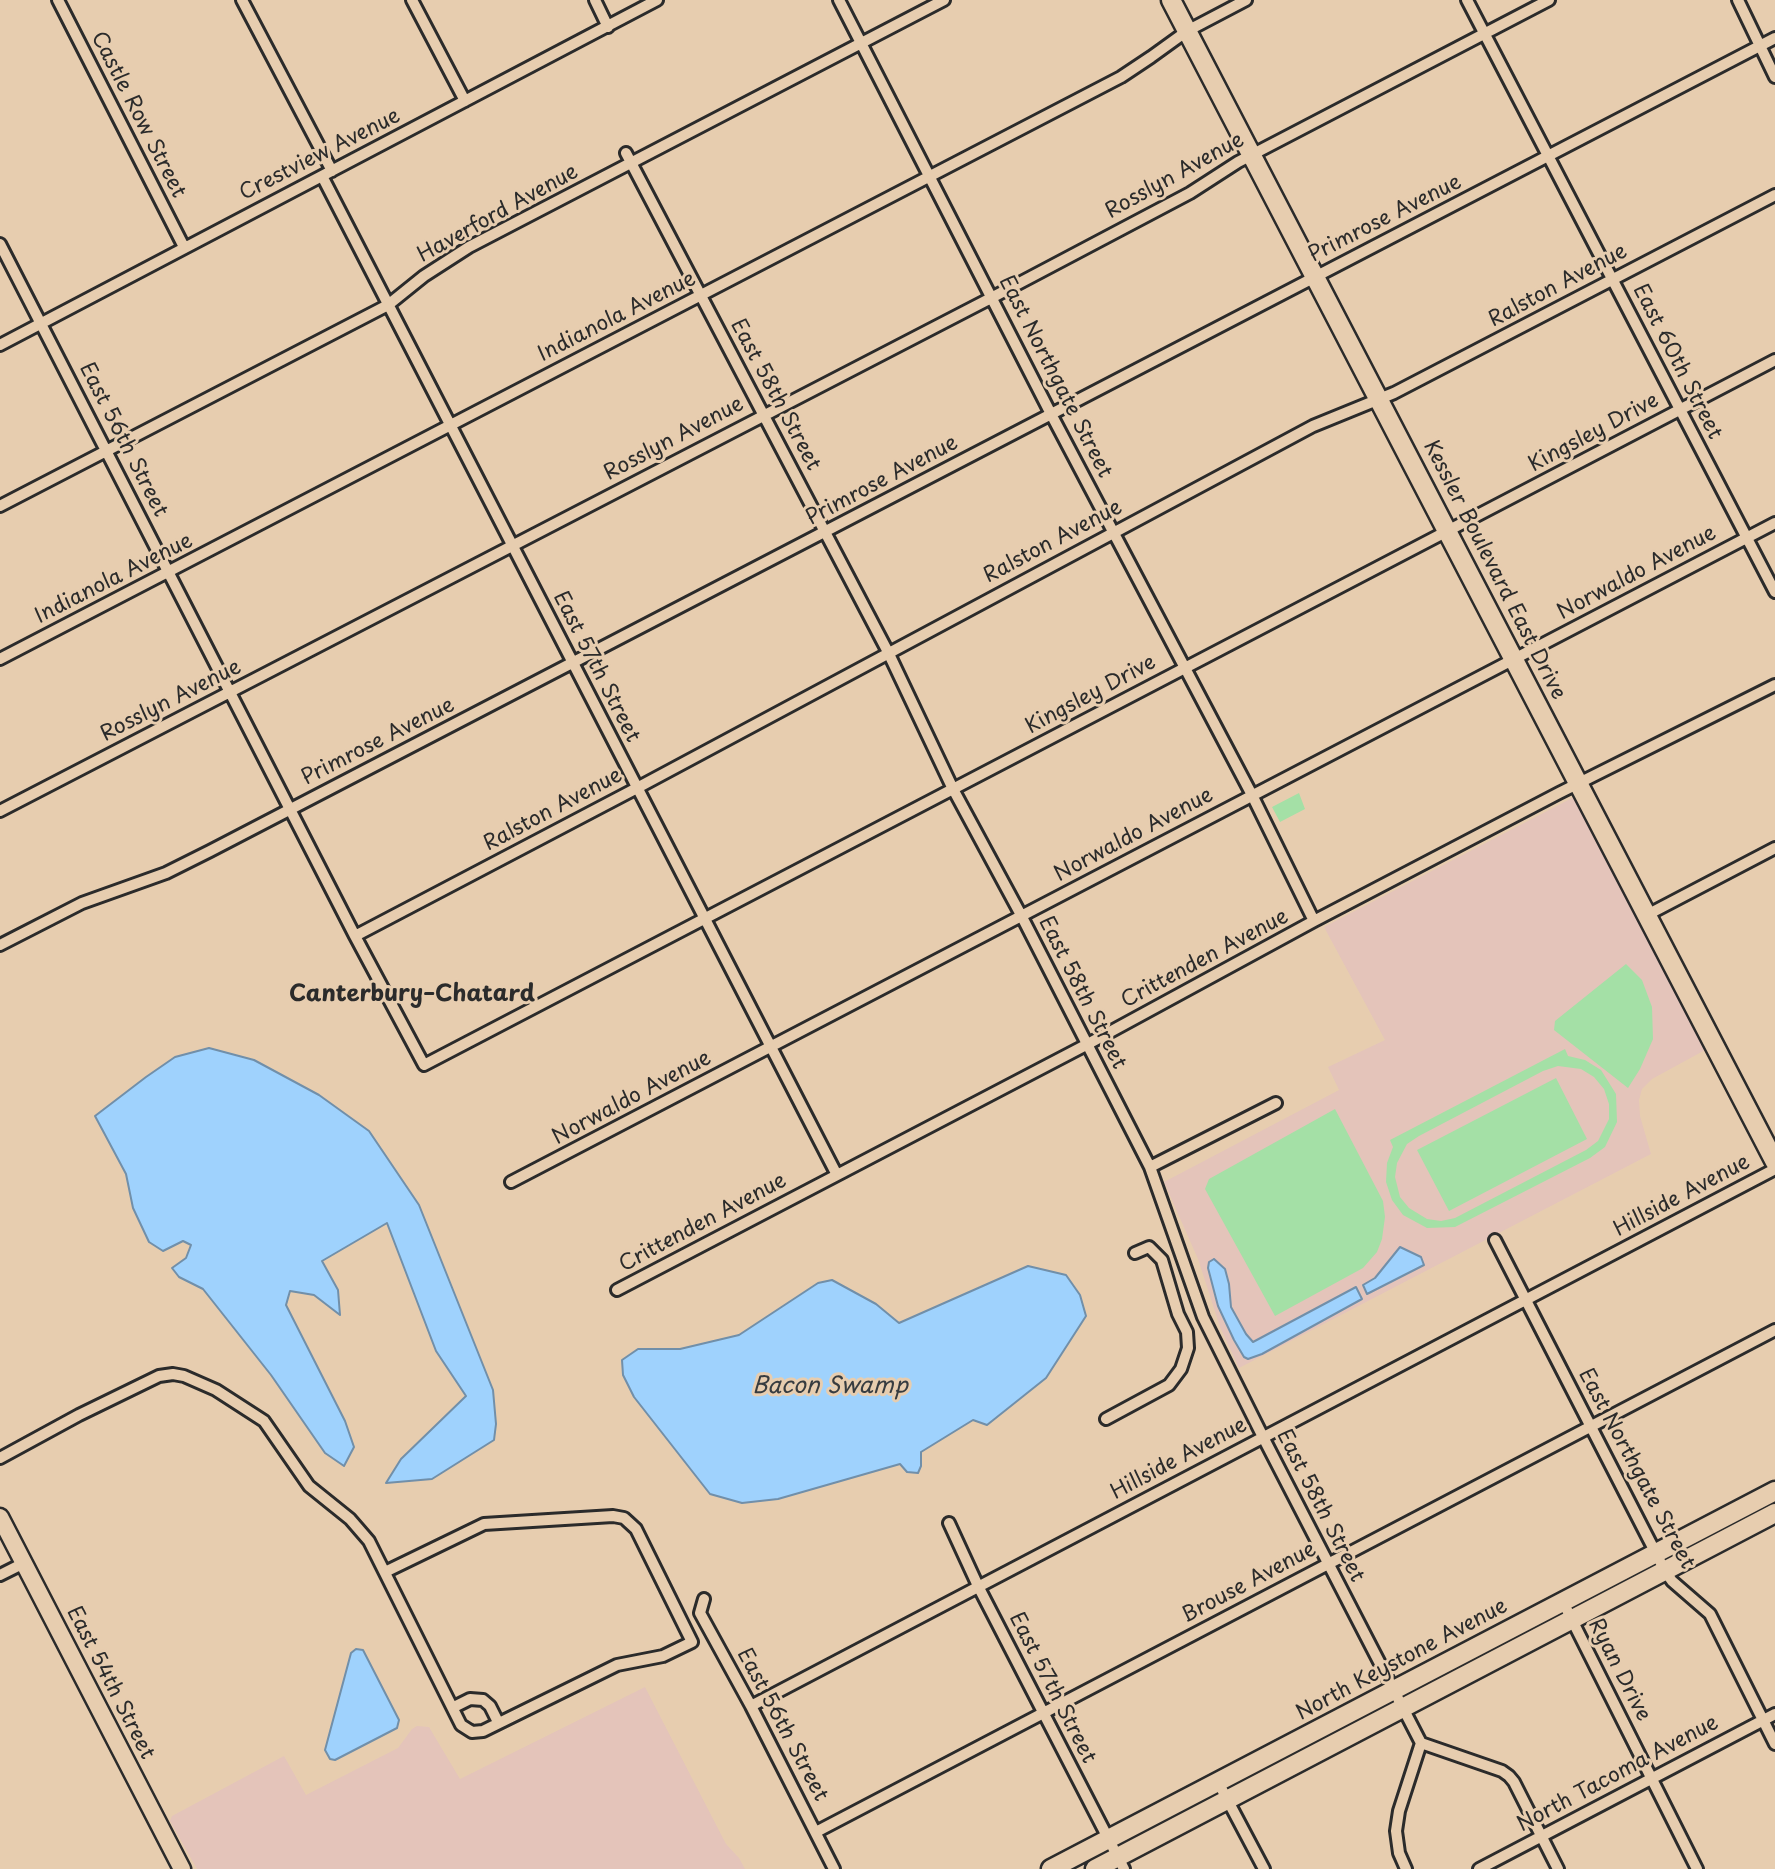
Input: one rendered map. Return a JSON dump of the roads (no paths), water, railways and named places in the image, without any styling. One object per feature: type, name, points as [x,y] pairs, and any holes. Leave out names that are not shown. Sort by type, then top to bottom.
[{"type":"main road","name":"Kessler Boulevard East Drive","points":[[1171,0],[1775,1162]]},
{"type":"main road","name":"North Keystone Avenue","points":[[1051,1869],[1775,1491]]},
{"type":"main road","name":"North Keystone Avenue","points":[[1095,1869],[1121,1863],[1228,1800],[1775,1513]]},
{"type":"street","name":"Castle Row Street","points":[[58,0],[184,247]]},
{"type":"street","name":"East 57th Street","points":[[242,0],[388,305],[837,1175]]},
{"type":"street","points":[[412,0],[465,101]]},
{"type":"street","points":[[595,0],[608,27]]},
{"type":"street","name":"Crestview Avenue","points":[[0,345],[657,0]]},
{"type":"street","name":"East Northgate Street","points":[[839,0],[1314,921]]},
{"type":"street","name":"Haverford Avenue","points":[[0,506],[388,305],[424,276],[469,247],[629,158],[944,0]]},
{"type":"street","name":"Indianola Avenue","points":[[0,659],[1125,74],[1187,31],[1246,0]]},
{"type":"street","name":"East 60th Street","points":[[1467,0],[1775,592]]},
{"type":"street","name":"Rosslyn Avenue","points":[[0,811],[993,297],[1183,197],[1251,155],[1549,0]]},
{"type":"street","points":[[1738,0],[1775,77]]},
{"type":"street","name":"Primrose Avenue","points":[[0,945],[82,903],[166,873],[1775,38]]},
{"type":"street","name":"East 58th Street","points":[[629,158],[888,652],[953,789],[1150,1167],[1203,1317],[1262,1437],[1422,1743]]},
{"type":"street","name":"Ralston Avenue","points":[[355,936],[1313,426],[1379,400],[1775,195]]},
{"type":"street","name":"East 56th Street","points":[[0,244],[355,936],[425,1065]]},
{"type":"street","name":"Kingsley Drive","points":[[425,1065],[1775,360]]},
{"type":"street","name":"Norwaldo Avenue","points":[[511,1182],[1775,523]]},
{"type":"street","name":"Crittenden Avenue","points":[[617,1290],[1086,1045],[1314,921],[1775,685]]},
{"type":"street","points":[[1647,915],[1775,848]]},
{"type":"street","points":[[1150,1167],[1276,1103]]},
{"type":"street","name":"Hillside Avenue","points":[[751,1706],[1775,1170]]},
{"type":"street","name":"East Northgate Street","points":[[1495,1240],[1655,1553],[1672,1581],[1710,1614],[1775,1744]]},
{"type":"street","points":[[1106,1419],[1159,1392],[1174,1380],[1182,1367],[1188,1348],[1188,1334],[1178,1314],[1160,1256],[1149,1247],[1135,1253]]},
{"type":"street","points":[[1184,1325],[1203,1317]]},
{"type":"street","name":"Brouse Avenue","points":[[816,1832],[1775,1330]]},
{"type":"street","points":[[0,1458],[155,1377],[166,1374],[184,1376],[216,1390],[264,1421],[309,1486],[360,1530],[374,1549],[385,1572],[454,1707],[461,1725],[468,1731],[480,1732],[617,1665],[668,1655],[692,1642],[636,1529],[624,1517],[484,1524],[385,1572]]},
{"type":"street","name":"East 54th Street","points":[[0,1517],[182,1869]]},
{"type":"street","name":"East 57th Street","points":[[949,1523],[978,1586],[1121,1863]]},
{"type":"street","points":[[0,1575],[24,1563]]},
{"type":"street","name":"East 56th Street","points":[[704,1599],[700,1613],[834,1869]]},
{"type":"street","name":"Ryan Drive","points":[[1563,1602],[1698,1869]]},
{"type":"street","points":[[454,1707],[470,1699],[483,1700],[490,1706],[498,1722]]},
{"type":"street","name":"North Tacoma Avenue","points":[[1479,1869],[1775,1714]]},
{"type":"street","points":[[1406,1869],[1397,1843],[1397,1823],[1422,1743],[1502,1771],[1508,1776],[1514,1782],[1558,1869]]},
{"type":"street","points":[[1218,1782],[1264,1869]]},
{"type":"water","points":[[209,1048],[254,1060],[319,1095],[369,1131],[419,1205],[493,1390],[496,1424],[494,1440],[432,1479],[386,1483],[401,1459],[466,1396],[436,1351],[387,1223],[322,1261],[338,1290],[340,1315],[314,1295],[290,1291],[286,1305],[345,1421],[354,1447],[344,1466],[325,1453],[271,1375],[203,1289],[179,1277],[172,1268],[186,1258],[191,1245],[183,1241],[163,1251],[149,1242],[133,1208],[126,1174],[95,1116],[175,1057]]},
{"type":"water","points":[[1400,1247],[1421,1257],[1424,1265],[1367,1294],[1363,1285],[1375,1278]]},
{"type":"water","points":[[1214,1259],[1225,1269],[1231,1307],[1253,1342],[1356,1287],[1362,1299],[1248,1359],[1234,1340],[1218,1306],[1208,1268],[1209,1262]]},
{"type":"water","name":"Bacon Swamp","points":[[1028,1266],[1066,1275],[1080,1295],[1086,1316],[1046,1378],[987,1425],[973,1420],[921,1452],[918,1473],[907,1472],[900,1464],[778,1499],[742,1503],[710,1494],[634,1397],[623,1375],[622,1360],[638,1349],[680,1349],[739,1335],[818,1283],[832,1280],[876,1304],[899,1323]]},
{"type":"water","points":[[356,1649],[363,1650],[399,1720],[397,1728],[335,1760],[330,1759],[325,1750],[351,1653]]},
{"type":"district","name":"Canterbury–Chatard","points":[[412,995]]}]
